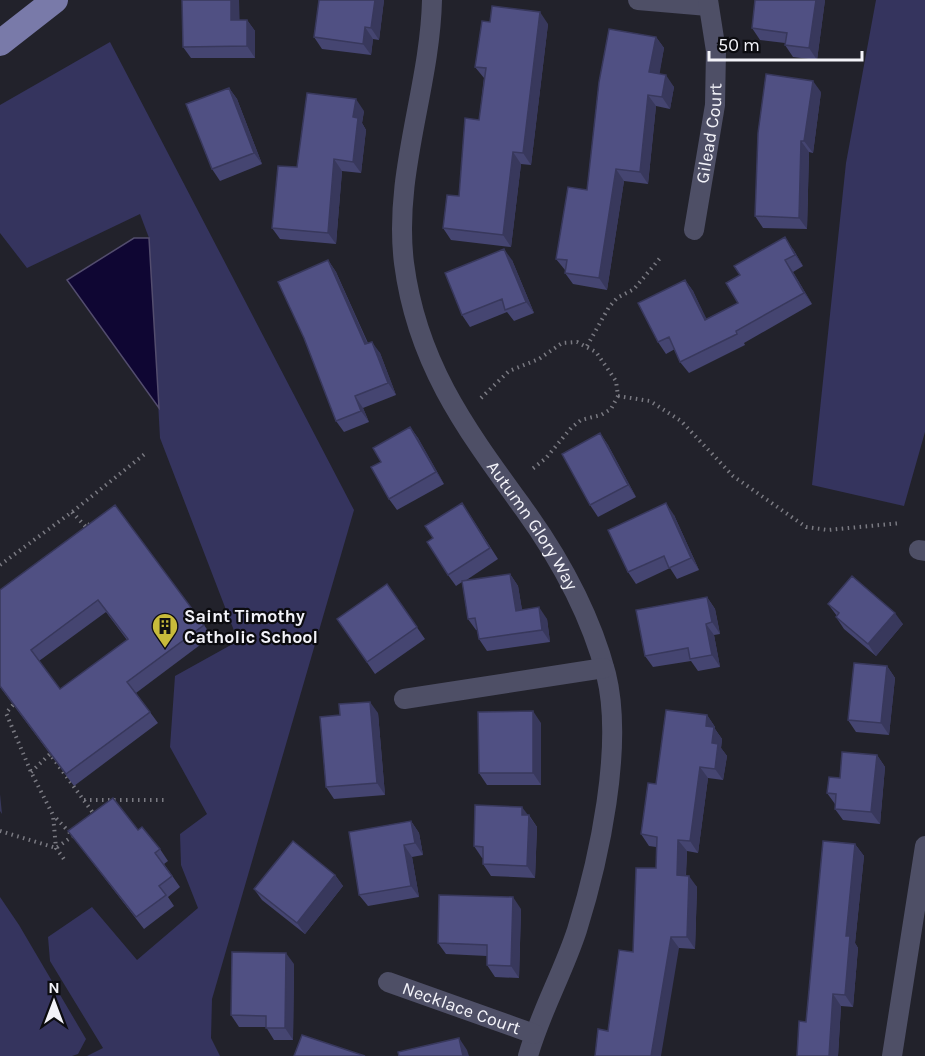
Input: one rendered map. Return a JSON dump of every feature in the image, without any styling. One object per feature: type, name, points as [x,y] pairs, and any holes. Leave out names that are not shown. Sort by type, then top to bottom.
[{"type":"main road","points":[[0,43],[55,0]]},
{"type":"street","name":"Autumn Glory Way","points":[[432,0],[426,55],[403,198],[404,264],[425,353],[458,416],[548,542],[585,611],[604,668],[613,733],[602,839],[576,931],[534,1034],[528,1056]]},
{"type":"street","points":[[638,0],[708,3]]},
{"type":"street","name":"Gilead Court","points":[[694,230],[715,105],[716,51],[708,3]]},
{"type":"street","points":[[404,699],[604,668]]},
{"type":"street","points":[[892,1056],[922,881],[925,846]]},
{"type":"street","name":"Necklace Court","points":[[388,982],[534,1034]]},
{"type":"path","points":[[587,346],[609,307],[617,298],[634,289],[661,257]]},
{"type":"path","points":[[481,398],[509,371],[539,359],[562,343],[577,342],[596,352],[616,381],[618,396],[611,409],[581,420],[546,458],[531,470]]},
{"type":"path","points":[[618,396],[650,401],[681,421],[733,477],[807,527],[828,531],[901,523]]},
{"type":"path","points":[[0,565],[72,513],[146,453]]},
{"type":"path","points":[[72,513],[90,532]]},
{"type":"path","points":[[86,527],[95,520]]},
{"type":"path","points":[[13,705],[6,713],[31,772],[53,816],[73,836],[56,848]]},
{"type":"path","points":[[31,772],[50,754],[101,825]]},
{"type":"path","points":[[83,800],[166,800]]},
{"type":"path","points":[[53,816],[56,848],[66,862]]},
{"type":"path","points":[[0,831],[56,848]]},
{"type":"shaded area","points":[[876,0],[925,0],[925,432],[904,506],[812,485],[846,163]]},
{"type":"shaded area","points":[[110,42],[354,510],[212,999],[211,1038],[220,1056],[87,1056],[103,1048],[50,961],[48,937],[92,907],[137,960],[198,908],[181,865],[180,834],[207,814],[170,747],[175,676],[238,641],[160,438],[149,238],[140,214],[27,268],[0,233],[0,105]]},
{"type":"shaded area","points":[[134,238],[149,238],[159,408],[67,280]]},
{"type":"shaded area","points":[[0,897],[86,1039],[78,1054],[72,1056],[0,1056]]},
{"type":"building","points":[[182,0],[231,0],[231,20],[247,20],[247,46],[183,47]]},
{"type":"building","points":[[319,0],[375,0],[371,28],[365,27],[363,44],[314,37]]},
{"type":"building","points":[[755,0],[816,0],[809,48],[785,45],[787,33],[752,28]]},
{"type":"building","points":[[492,6],[540,12],[523,153],[513,152],[503,235],[443,228],[447,195],[459,196],[465,118],[479,120],[486,68],[475,67],[482,21],[490,22]]},
{"type":"building","points":[[609,29],[656,37],[649,72],[666,75],[662,97],[648,95],[640,172],[616,169],[599,278],[565,273],[567,260],[556,259],[568,187],[587,190],[599,82]]},
{"type":"building","points":[[766,74],[813,81],[804,141],[801,141],[799,218],[755,216],[758,133]]},
{"type":"building","points":[[229,88],[254,153],[212,169],[186,104]]},
{"type":"building","points":[[307,93],[356,99],[353,117],[358,118],[353,162],[334,159],[328,233],[272,228],[278,166],[297,167]]},
{"type":"building","points":[[785,237],[795,255],[785,260],[804,293],[736,331],[737,334],[680,362],[669,337],[658,342],[638,303],[685,280],[705,320],[738,303],[726,283],[740,275],[734,266]]},
{"type":"building","points":[[504,249],[526,302],[505,310],[502,299],[462,315],[445,273]]},
{"type":"building","points":[[328,260],[365,344],[372,342],[388,383],[355,396],[361,411],[336,421],[304,338],[278,282]]},
{"type":"building","points":[[410,427],[436,472],[389,499],[371,467],[381,462],[373,448]]},
{"type":"building","points":[[600,433],[628,485],[590,505],[562,454]]},
{"type":"building","points":[[462,503],[490,548],[448,575],[427,542],[433,538],[425,526]]},
{"type":"building","points":[[666,503],[691,558],[669,568],[664,556],[628,572],[608,530]]},
{"type":"building","name":"Saint Timothy Catholic School","points":[[115,505],[204,625],[127,682],[150,712],[66,774],[0,686],[0,590]],"holes":[[[98,600],[128,639],[60,689],[31,650]]]},
{"type":"building","points":[[510,574],[516,611],[539,607],[542,630],[479,639],[475,618],[468,619],[462,581]]},
{"type":"building","points":[[852,576],[895,613],[868,644],[836,617],[839,613],[828,604]]},
{"type":"building","points":[[387,584],[417,627],[367,662],[337,619]]},
{"type":"building","points":[[707,597],[712,622],[706,624],[712,655],[690,659],[688,648],[645,656],[636,610]]},
{"type":"building","points":[[854,663],[887,666],[881,723],[848,720]]},
{"type":"building","points":[[370,702],[377,783],[326,787],[320,717],[340,715],[339,704]]},
{"type":"building","points":[[666,710],[707,715],[706,726],[714,727],[712,743],[718,744],[715,769],[700,767],[690,841],[678,840],[677,875],[689,876],[687,937],[671,937],[651,1056],[595,1056],[598,1029],[608,1031],[619,950],[633,952],[636,868],[656,868],[657,837],[641,834],[648,783],[656,784]]},
{"type":"building","points":[[533,711],[533,773],[479,773],[478,712]]},
{"type":"building","points":[[842,752],[877,755],[871,812],[835,809],[836,794],[827,793],[829,777],[840,778]]},
{"type":"building","points":[[113,798],[138,830],[142,827],[160,849],[155,853],[172,876],[159,886],[166,895],[136,917],[68,831]]},
{"type":"building","points":[[475,805],[522,807],[522,815],[529,815],[527,866],[483,864],[483,847],[474,846]]},
{"type":"building","points":[[411,821],[415,843],[404,845],[411,886],[359,895],[349,832]]},
{"type":"building","points":[[293,841],[335,875],[297,923],[254,889]]},
{"type":"building","points":[[823,841],[855,844],[846,936],[850,936],[845,995],[833,994],[829,1056],[797,1056],[799,1021],[806,1022]]},
{"type":"building","points":[[439,895],[513,897],[511,966],[487,965],[487,945],[438,943]]},
{"type":"building","points":[[232,952],[286,953],[285,1028],[266,1028],[266,1016],[231,1015]]},
{"type":"building","points":[[302,1035],[365,1056],[294,1056]]},
{"type":"building","points":[[459,1038],[463,1056],[399,1056],[398,1052]]},
{"type":"place","name":"Saint Timothy Catholic School","points":[[165,649]]}]
